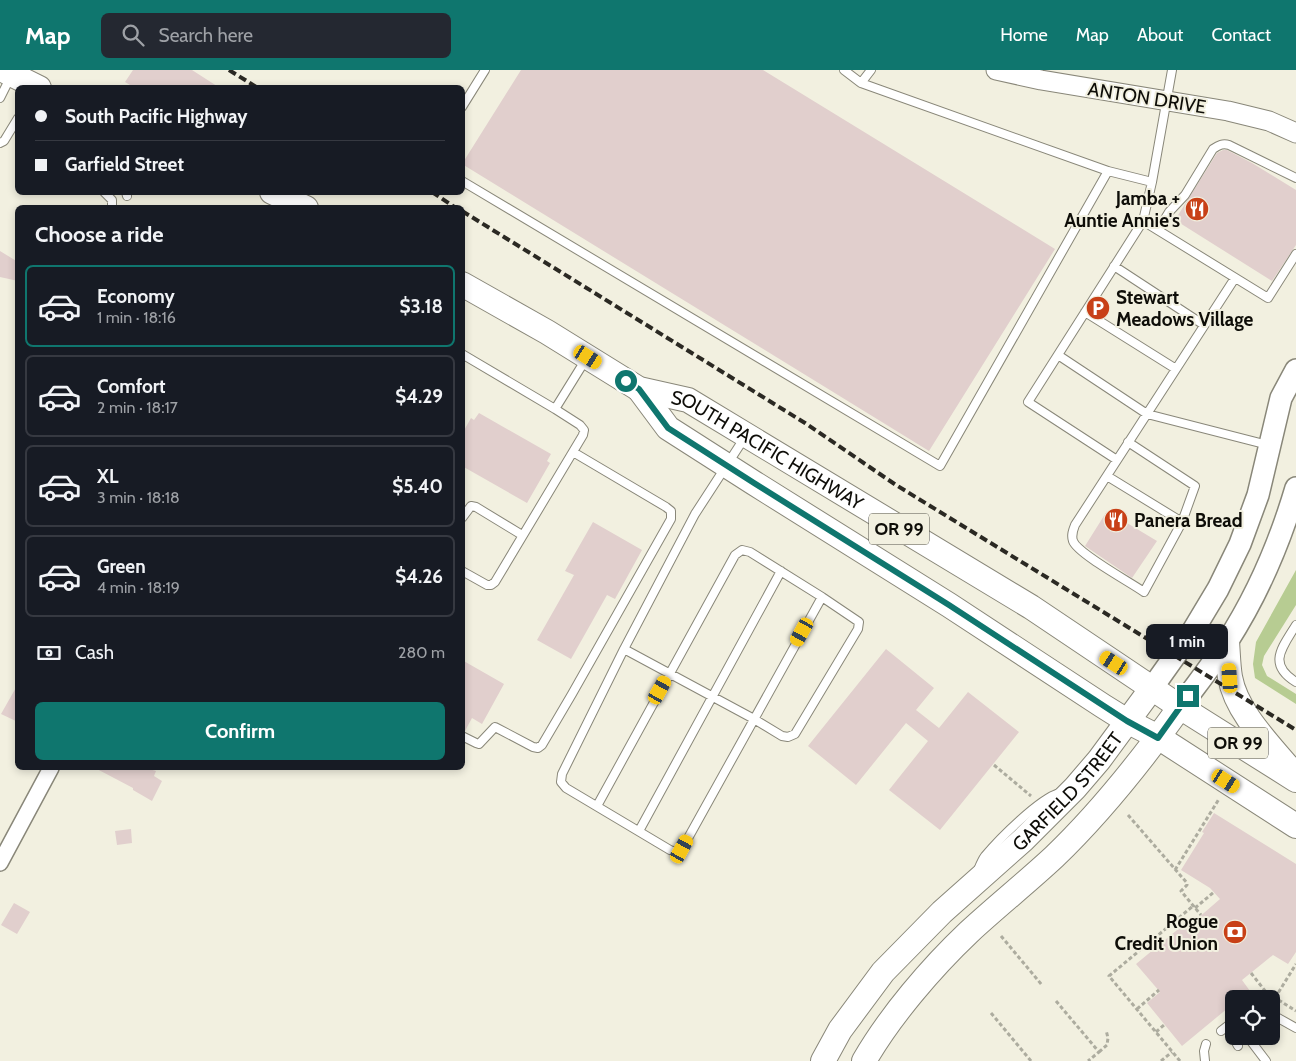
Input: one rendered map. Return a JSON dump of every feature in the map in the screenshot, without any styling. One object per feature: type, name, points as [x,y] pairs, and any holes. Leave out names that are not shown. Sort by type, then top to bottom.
[{"type":"main road","points":[[7,72],[33,85]]},
{"type":"main road","points":[[278,195],[300,205]]},
{"type":"main road","name":"SOUTH PACIFIC HIGHWAY","points":[[465,286],[639,389],[688,400],[1031,608],[1180,707],[1296,778]]},
{"type":"main road","name":"GARFIELD STREET","points":[[823,1061],[840,1030],[883,972],[968,888],[1023,840],[1075,788],[1152,688],[1194,629],[1218,589],[1240,544],[1258,495],[1281,398],[1296,370]]},
{"type":"main road","name":"SOUTH PACIFIC HIGHWAY","points":[[639,389],[668,428],[949,605],[1127,721],[1158,738],[1296,826]]},
{"type":"main road","name":"GARFIELD STREET","points":[[864,1061],[872,1047],[916,989],[968,934],[1054,857],[1119,788],[1158,738],[1227,642],[1271,562],[1296,488]]},
{"type":"main road","points":[[1227,642],[1230,678],[1244,710],[1296,778]]},
{"type":"street","name":"ANTON DRIVE","points":[[996,70],[1041,80],[1228,111],[1269,121],[1296,133]]},
{"type":"street","points":[[0,863],[51,770]]},
{"type":"lane","points":[[465,102],[486,70]]},
{"type":"lane","points":[[844,70],[861,84],[1108,171],[1152,182]]},
{"type":"lane","points":[[861,84],[871,70]]},
{"type":"lane","points":[[1117,460],[1028,402],[1143,221],[1172,70]]},
{"type":"lane","points":[[0,98],[7,72]]},
{"type":"lane","points":[[0,143],[4,141],[15,123]]},
{"type":"lane","points":[[1158,230],[1219,144],[1229,145],[1296,178]]},
{"type":"lane","points":[[465,183],[940,466],[1108,171]]},
{"type":"lane","points":[[1143,221],[1268,298],[1296,254]]},
{"type":"lane","points":[[1114,266],[1204,325]]},
{"type":"lane","points":[[1128,442],[1195,486],[1182,522],[1144,592],[1083,553],[1073,543],[1072,536],[1075,525],[1107,476],[1128,442],[1146,414],[1235,278]]},
{"type":"lane","points":[[1085,312],[1176,369]]},
{"type":"lane","points":[[1058,355],[1146,414],[1270,445]]},
{"type":"lane","points":[[465,356],[555,409],[580,425],[584,430],[583,435],[495,582],[487,585],[465,572]]},
{"type":"lane","points":[[555,409],[588,357]]},
{"type":"lane","points":[[746,436],[695,514],[624,649],[562,774],[561,782],[566,788],[670,850],[676,852],[682,849],[822,598]]},
{"type":"lane","points":[[465,738],[480,744],[495,727],[533,747],[538,748],[542,745],[671,519],[671,512],[666,507],[573,452]]},
{"type":"lane","points":[[1107,476],[1182,522]]},
{"type":"lane","points":[[465,514],[471,506],[476,507],[522,535]]},
{"type":"lane","points":[[597,806],[669,674],[735,556],[742,550],[750,552],[781,571],[859,622],[858,629],[795,734],[788,737],[782,736],[754,719],[669,674],[624,649]]},
{"type":"lane","points":[[639,831],[781,571]]},
{"type":"lane","points":[[1296,625],[1280,650],[1278,660],[1281,670],[1296,682]]},
{"type":"lane","points":[[1280,1019],[1296,1028]]},
{"type":"lane","points":[[1221,1031],[1225,1028]]},
{"type":"lane","points":[[1205,1061],[1204,1051],[1206,1044]]},
{"type":"lane","points":[[1254,1045],[1266,1061]]},
{"type":"path","points":[[994,765],[1036,799]]},
{"type":"path","points":[[1175,870],[1219,799]]},
{"type":"path","points":[[1128,815],[1187,883],[1181,891],[1201,915]]},
{"type":"path","points":[[1180,1061],[1109,976],[1194,906],[1214,892]]},
{"type":"path","points":[[1001,936],[1042,985]]},
{"type":"path","points":[[1280,990],[1296,964]]},
{"type":"path","points":[[1251,973],[1264,990]]},
{"type":"path","points":[[1137,1009],[1159,990]]},
{"type":"path","points":[[1056,1001],[1099,1052]]},
{"type":"path","points":[[1280,1001],[1296,1011]]},
{"type":"path","points":[[991,1013],[1031,1061]]},
{"type":"path","points":[[1156,1032],[1164,1025]]},
{"type":"path","points":[[1088,1061],[1107,1045],[1106,1030]]},
{"type":"path","points":[[1161,1061],[1172,1052]]},
{"type":"green space","points":[[1296,570],[1296,605],[1264,656],[1262,665],[1267,676],[1296,694],[1296,704],[1255,678],[1253,664],[1256,642]]},
{"type":"building","points":[[133,70],[192,70],[215,85],[130,85],[125,82]]},
{"type":"building","points":[[521,70],[763,70],[1055,249],[929,451],[465,166],[465,159]]},
{"type":"building","points":[[1227,150],[1252,163],[1296,190],[1296,245],[1272,281],[1175,220],[1217,153]]},
{"type":"building","points":[[0,251],[15,260],[15,280],[0,277]]},
{"type":"building","points":[[479,413],[551,454],[547,461],[550,463],[527,503],[465,468],[465,429],[471,418],[474,420]]},
{"type":"building","points":[[1107,511],[1157,541],[1132,578],[1085,546]]},
{"type":"building","points":[[593,522],[642,550],[615,599],[607,595],[571,659],[537,640],[574,575],[565,571]]},
{"type":"building","points":[[886,649],[934,688],[916,710],[939,728],[968,692],[1019,732],[940,830],[889,790],[928,741],[906,723],[856,785],[808,746]]},
{"type":"building","points":[[465,662],[504,684],[482,724],[472,718],[465,731]]},
{"type":"building","points":[[15,689],[15,721],[1,714]]},
{"type":"building","points":[[99,770],[153,770],[156,771],[154,776],[162,781],[152,801],[133,790],[133,788]]},
{"type":"building","name":"Rogue Credit Union","points":[[1214,813],[1296,864],[1296,952],[1288,964],[1273,955],[1242,980],[1249,990],[1225,990],[1225,1010],[1182,1046],[1147,1003],[1160,992],[1136,964],[1194,916],[1197,919],[1220,899],[1210,888],[1181,870],[1204,833],[1202,832]]},
{"type":"building","points":[[131,829],[132,843],[117,845],[115,831]]},
{"type":"building","points":[[14,903],[30,912],[17,934],[1,925]]},
{"type":"railway","points":[[229,70],[253,85]]},
{"type":"railway","points":[[436,195],[452,205]]},
{"type":"railway","points":[[465,213],[805,423],[896,485],[1296,730]]},
{"type":"place","name":"Jamba + Auntie Annie's","points":[[1197,209]]},
{"type":"place","name":"Stewart Meadows Village","points":[[1098,308]]},
{"type":"place","name":"Panera Bread","points":[[1116,520]]},
{"type":"place","name":"Rogue Credit Union","points":[[1235,932]]},
{"type":"route","points":[[626,381],[639,389],[668,428],[949,605],[1127,721],[1158,738],[1188,696]]}]
